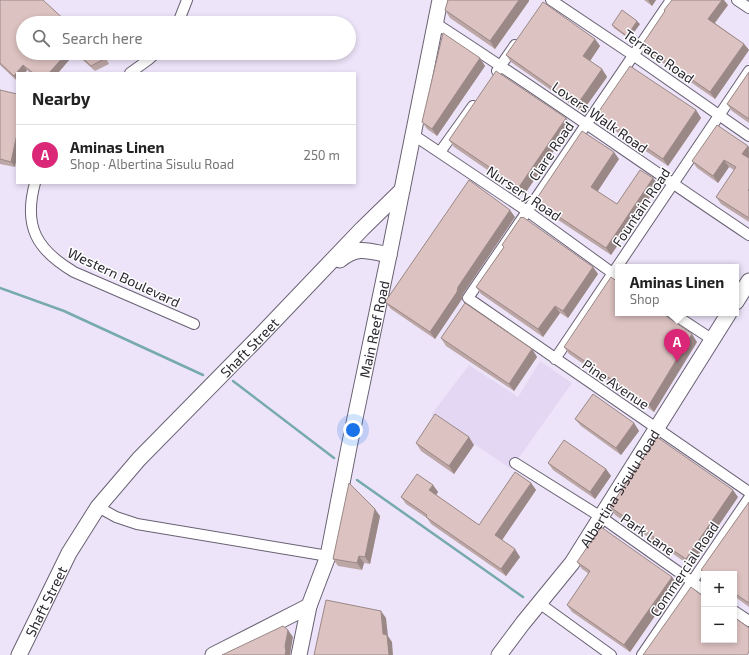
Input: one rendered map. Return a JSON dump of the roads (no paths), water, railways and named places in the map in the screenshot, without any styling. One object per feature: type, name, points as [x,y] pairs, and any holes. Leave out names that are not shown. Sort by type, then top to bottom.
[{"type":"main road","name":"Main Reef Road","points":[[299,655],[309,606],[328,556],[439,1]]},
{"type":"main road","name":"Shaft Street","points":[[19,655],[37,615],[69,553],[98,507],[138,459],[228,369],[362,229],[402,190]]},
{"type":"main road","points":[[317,277],[329,270],[352,251],[362,250],[389,255]]},
{"type":"main road","points":[[739,297],[749,281]]},
{"type":"main road","name":"Albertina Sisulu Road","points":[[499,655],[572,563],[727,316]]},
{"type":"main road","points":[[213,655],[309,606]]},
{"type":"street","points":[[181,16],[187,0]]},
{"type":"street","name":"Terrace Road","points":[[551,0],[749,136]]},
{"type":"street","name":"Clare Road","points":[[468,298],[671,0]]},
{"type":"street","points":[[737,0],[749,8]]},
{"type":"street","name":"Lovers Walk Road","points":[[434,23],[501,65],[673,185],[749,235]]},
{"type":"street","points":[[492,78],[519,39]]},
{"type":"street","points":[[131,72],[148,60]]},
{"type":"street","name":"Fountain Road","points":[[624,264],[718,115],[749,71]]},
{"type":"street","points":[[440,152],[479,96]]},
{"type":"street","name":"Nursery Road","points":[[412,134],[527,212],[615,275]]},
{"type":"street","name":"Western Boulevard","points":[[35,184],[30,210],[31,222],[40,244],[53,258],[74,272],[194,324]]},
{"type":"street","name":"Fountain Road","points":[[555,359],[615,277]]},
{"type":"street","name":"Pine Avenue","points":[[468,298],[749,492]]},
{"type":"street","points":[[677,316],[713,340]]},
{"type":"street","name":"Park Lane","points":[[515,462],[601,517],[701,588]]},
{"type":"street","name":"Commercial Road","points":[[642,655],[749,498]]},
{"type":"street","points":[[98,507],[116,517],[137,524],[328,556]]},
{"type":"street","points":[[539,603],[611,655]]},
{"type":"street","points":[[737,613],[749,621]]},
{"type":"waterway","points":[[0,288],[64,311],[203,375]]},
{"type":"waterway","points":[[233,381],[334,458]]},
{"type":"waterway","points":[[357,480],[523,597]]},
{"type":"place","name":"Aminas Linen","points":[[677,362]]}]
